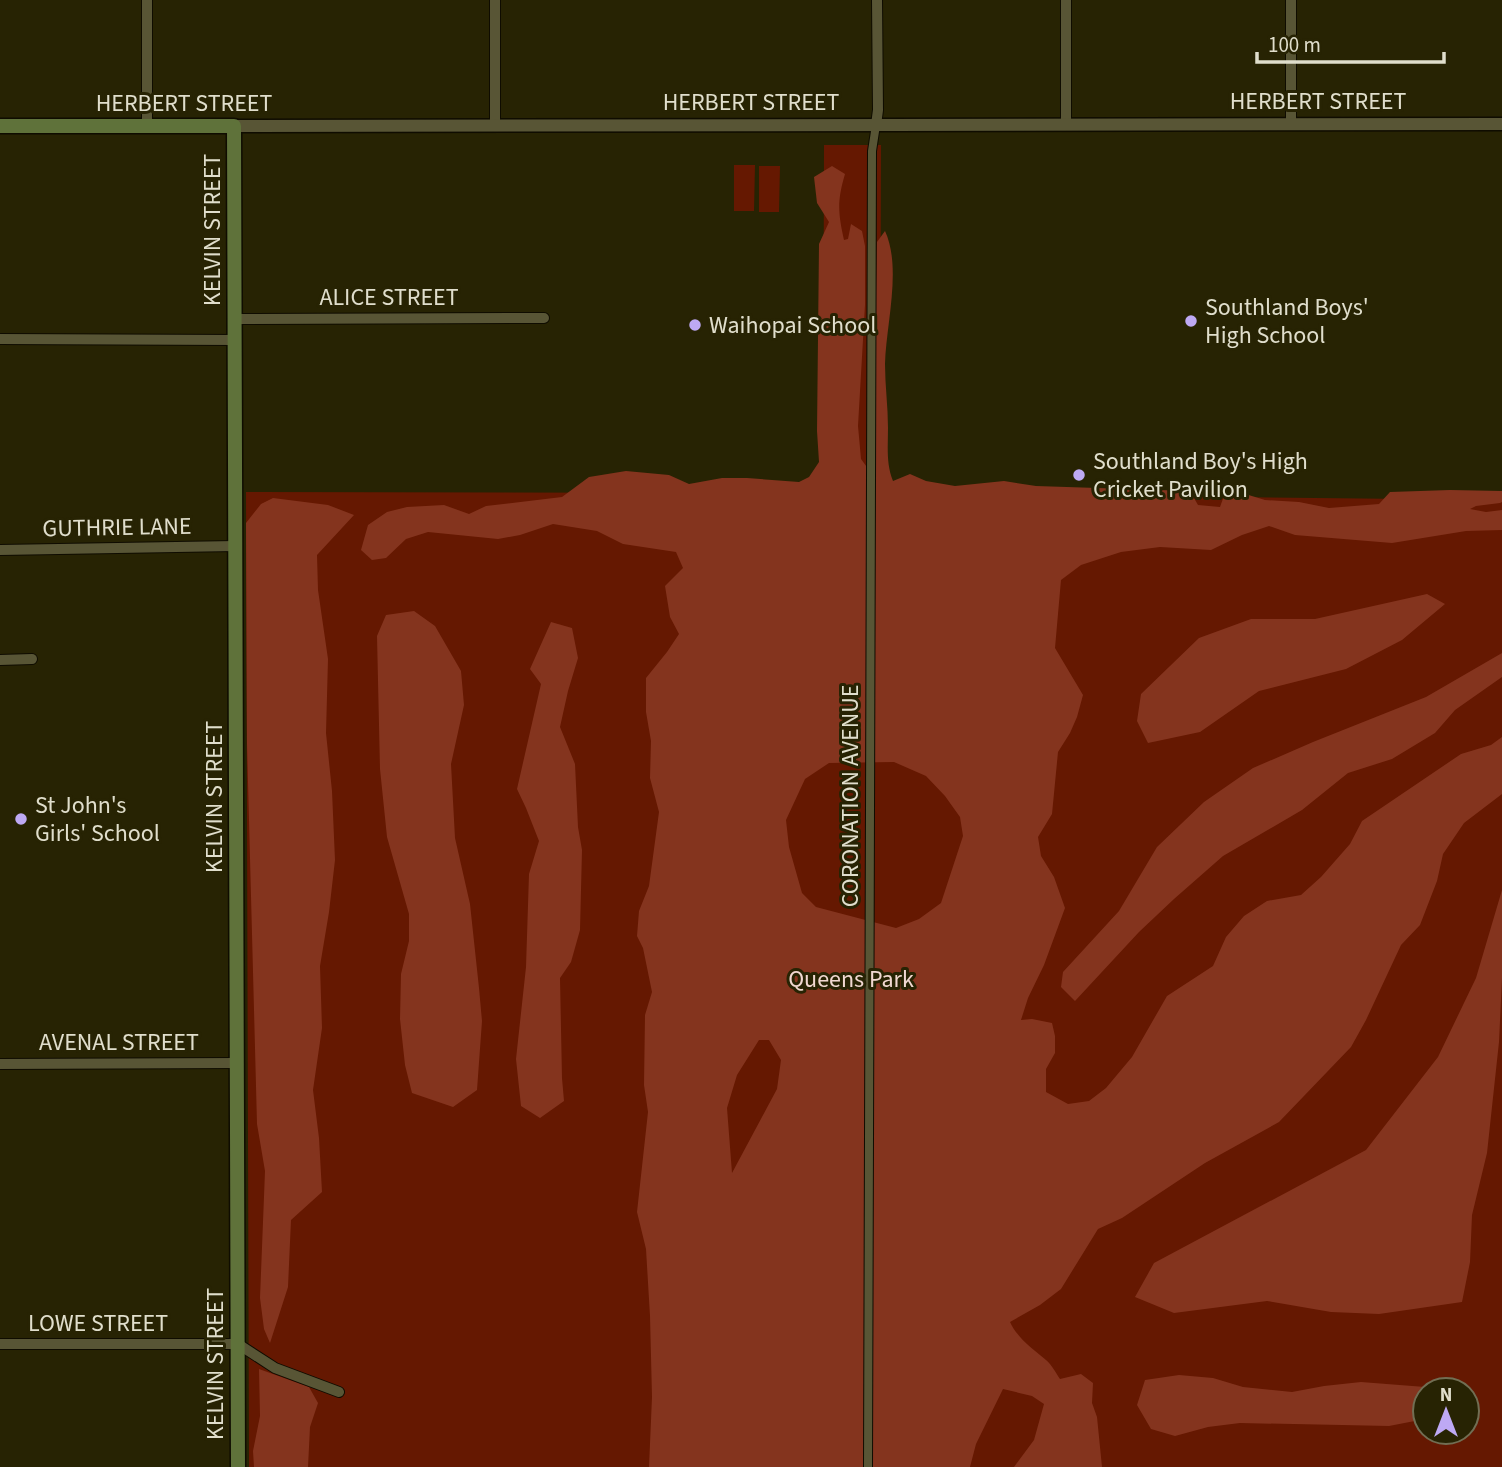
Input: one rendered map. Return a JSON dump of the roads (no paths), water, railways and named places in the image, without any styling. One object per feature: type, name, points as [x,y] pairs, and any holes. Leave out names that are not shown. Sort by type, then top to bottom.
[{"type":"main road","name":"HERBERT STREET","points":[[0,126],[234,126]]},
{"type":"main road","name":"KELVIN STREET","points":[[234,126],[238,1467]]},
{"type":"street","points":[[147,0],[147,126]]},
{"type":"street","points":[[495,0],[495,125]]},
{"type":"street","points":[[876,125],[877,0]]},
{"type":"street","points":[[1066,0],[1066,124]]},
{"type":"street","points":[[1291,0],[1291,124]]},
{"type":"street","name":"HERBERT STREET","points":[[234,126],[1502,124]]},
{"type":"street","name":"CORONATION AVENUE","points":[[868,1467],[872,151],[876,125]]},
{"type":"street","name":"ALICE STREET","points":[[235,319],[544,318]]},
{"type":"street","points":[[0,339],[235,340]]},
{"type":"street","name":"GUTHRIE LANE","points":[[0,550],[235,546]]},
{"type":"street","points":[[0,660],[33,659]]},
{"type":"street","name":"AVENAL STREET","points":[[0,1064],[237,1063]]},
{"type":"street","name":"LOWE STREET","points":[[0,1344],[238,1344]]},
{"type":"street","points":[[238,1344],[275,1368],[339,1392]]},
{"type":"place","name":"Southland Boys' High School","points":[[1191,321]]},
{"type":"place","name":"Waihopai School","points":[[695,325]]},
{"type":"place","name":"Southland Boy's High Cricket Pavilion","points":[[1079,475]]},
{"type":"place","name":"St John's Girls' School","points":[[21,819]]},
{"type":"park label","name":"Queens Park","points":[[851,979]]}]
